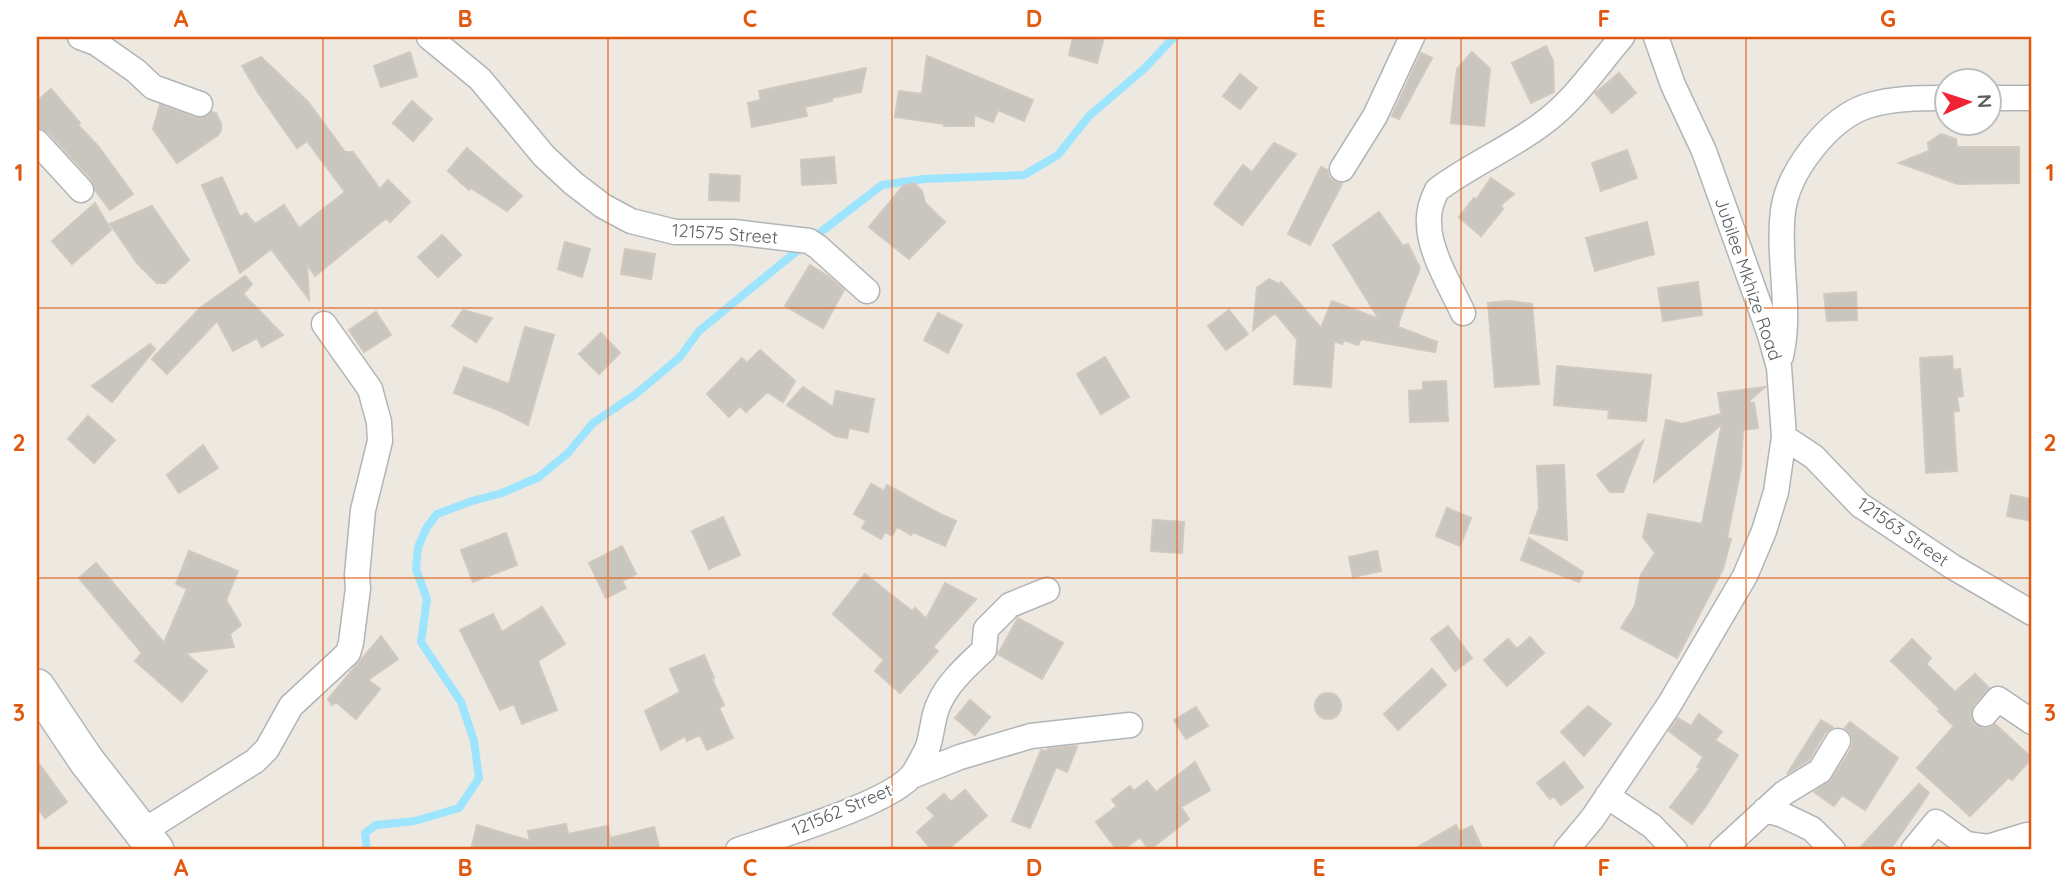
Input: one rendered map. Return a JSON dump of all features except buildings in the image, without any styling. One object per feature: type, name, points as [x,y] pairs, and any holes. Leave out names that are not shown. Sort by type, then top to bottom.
[{"type":"street","points":[[80,37],[96,43],[136,71],[153,87],[200,104]]},
{"type":"street","name":"121575 Street","points":[[429,37],[480,79],[544,156],[603,206],[631,221],[675,232],[734,233],[809,242],[867,291]]},
{"type":"street","points":[[1342,169],[1375,116],[1412,37]]},
{"type":"street","points":[[1463,313],[1432,240],[1429,223],[1437,190],[1529,134],[1561,109],[1583,87],[1622,37]]},
{"type":"street","name":"Jubilee Mkhize Road","points":[[1566,850],[1592,819],[1669,705],[1745,576],[1765,531],[1776,492],[1784,438],[1779,367],[1769,332],[1704,151],[1673,85],[1656,37]]},
{"type":"street","points":[[2002,98],[2032,97]]},
{"type":"street","points":[[1779,367],[1786,320],[1783,211],[1789,187],[1802,161],[1845,117],[1866,106],[1932,98]]},
{"type":"street","points":[[37,142],[81,190]]},
{"type":"street","points":[[37,687],[86,760],[149,841],[255,761],[267,749],[291,706],[348,653],[358,589],[363,510],[380,441],[379,422],[370,389],[324,324]]},
{"type":"street","name":"121563 Street","points":[[1784,438],[1814,457],[1860,505],[1953,568],[2032,613]]},
{"type":"street","name":"121562 Street","points":[[737,850],[799,830],[867,803],[912,776],[928,748],[938,705],[953,680],[984,650],[986,629],[1010,605],[1047,590]]},
{"type":"street","points":[[1984,713],[1998,699],[2032,722]]},
{"type":"street","points":[[912,776],[960,757],[1031,736],[1130,725]]},
{"type":"street","points":[[1722,850],[1784,793],[1820,771],[1838,741]]},
{"type":"street","points":[[1607,796],[1652,826],[1675,850]]},
{"type":"street","points":[[1765,810],[1783,815],[1812,829],[1833,850]]},
{"type":"street","points":[[1913,850],[1936,822],[1966,845],[1988,847],[2032,835]]},
{"type":"waterway","points":[[813,238],[882,185],[924,179],[1024,175],[1058,155],[1089,116],[1145,68],[1174,37]]},
{"type":"waterway","points":[[367,850],[365,833],[376,825],[415,821],[459,808],[479,778],[474,741],[461,702],[421,642],[427,599],[416,569],[418,547],[427,527],[437,514],[502,493],[539,477],[568,453],[593,423],[636,394],[680,357],[699,331],[803,246]]}]
